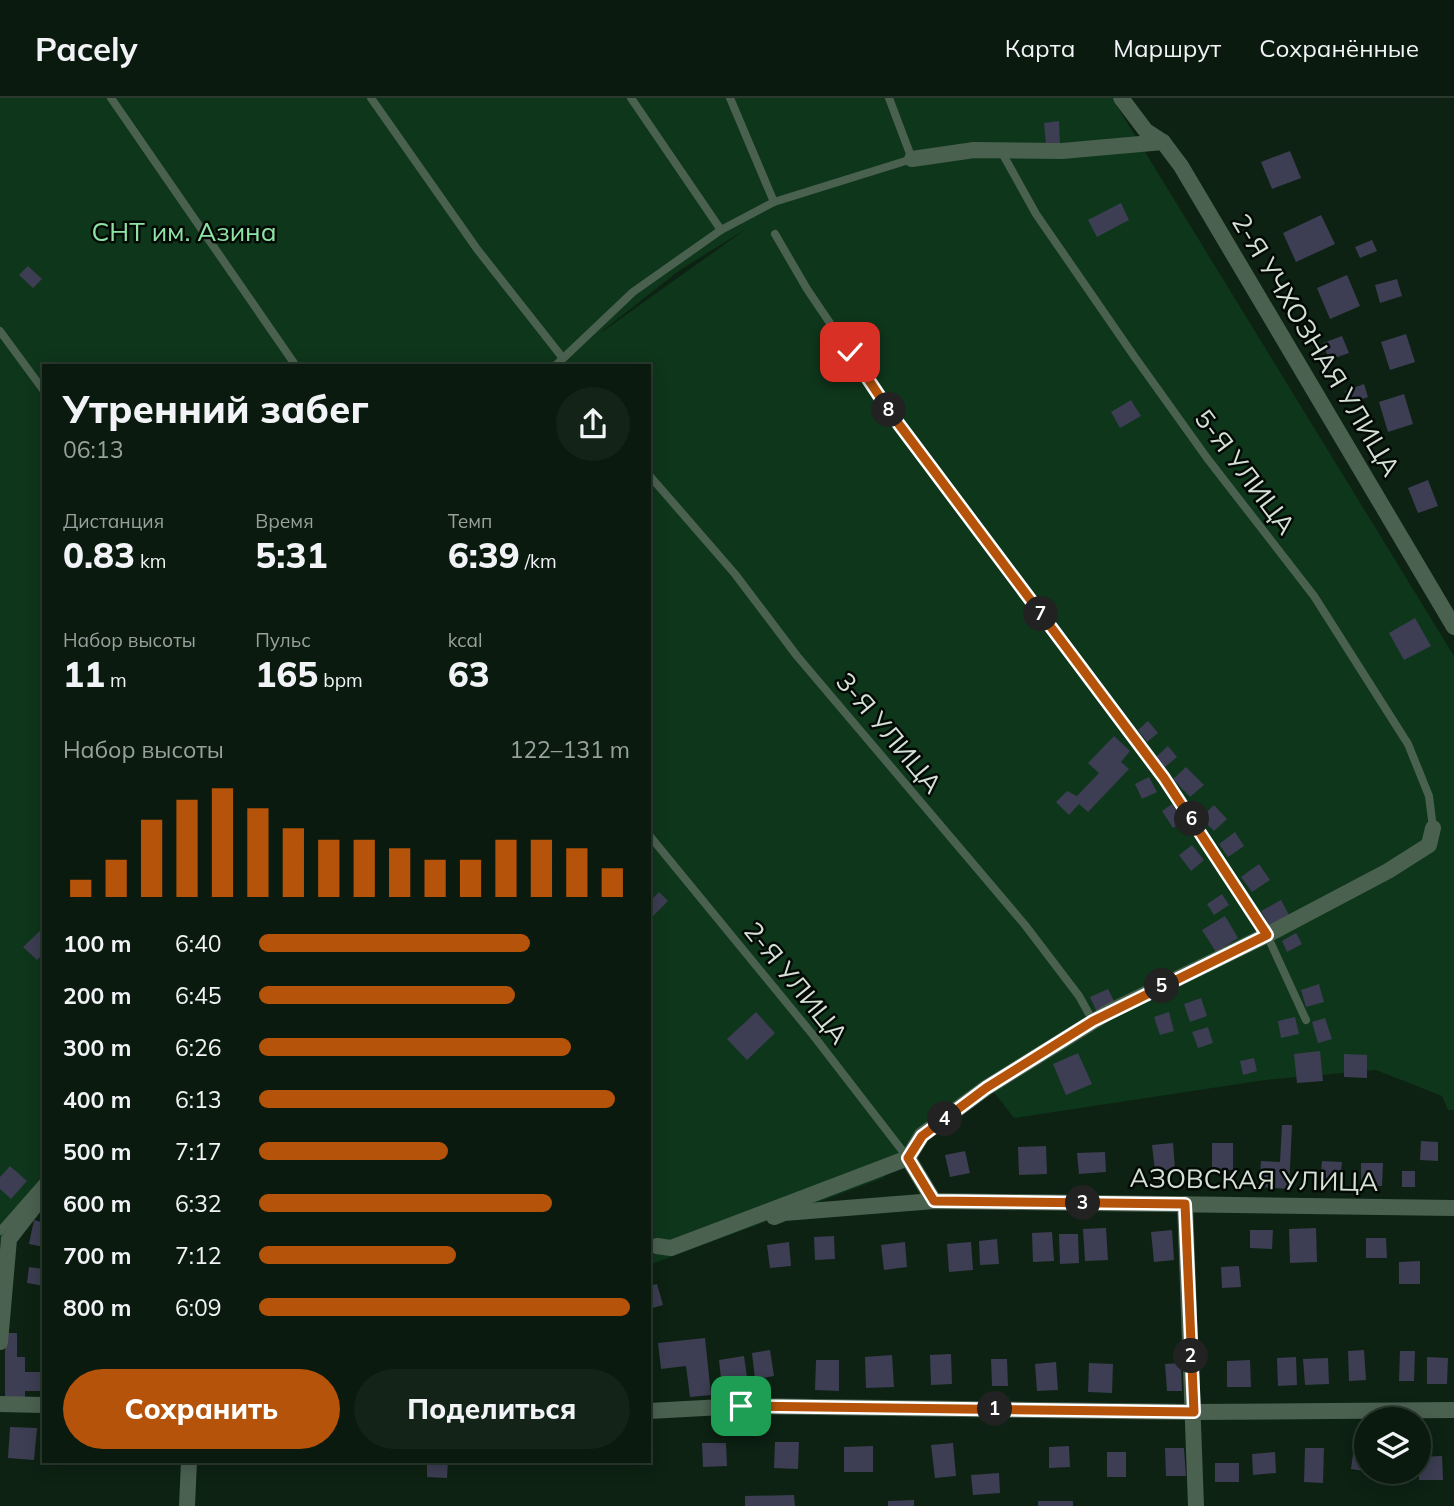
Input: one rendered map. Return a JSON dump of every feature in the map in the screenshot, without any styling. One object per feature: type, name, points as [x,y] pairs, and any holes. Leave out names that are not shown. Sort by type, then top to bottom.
[{"type":"street","name":"2-Я УЧХОЗНАЯ УЛИЦА","points":[[1121,98],[1146,131],[1163,142],[1181,166],[1454,628]]},
{"type":"street","points":[[912,159],[974,150],[1062,151],[1163,142]]},
{"type":"street","points":[[652,1246],[671,1248],[908,1158],[922,1136],[986,1088],[1093,1021],[1267,935],[1409,858],[1429,845],[1433,828]]},
{"type":"street","points":[[908,1158],[934,1201]]},
{"type":"street","points":[[0,1342],[9,1239],[42,1197]]},
{"type":"street","name":"АЗОВСКАЯ УЛИЦА","points":[[683,1251],[784,1213],[934,1201],[1454,1208]]},
{"type":"street","points":[[1185,1204],[1196,1506]]},
{"type":"street","points":[[0,1404],[42,1405]]},
{"type":"street","points":[[651,1411],[754,1406],[1194,1412],[1454,1410]]},
{"type":"street","points":[[187,1506],[189,1463]]},
{"type":"lane","points":[[111,98],[295,364]]},
{"type":"lane","points":[[371,98],[477,249],[562,357]]},
{"type":"lane","points":[[631,98],[721,230]]},
{"type":"lane","points":[[730,98],[774,202]]},
{"type":"lane","points":[[557,364],[633,292],[721,230],[774,202],[912,159],[889,98]]},
{"type":"lane","name":"5-Я УЛИЦА","points":[[1001,151],[1036,214],[1134,356],[1206,458],[1314,596],[1408,744],[1429,796],[1433,828]]},
{"type":"lane","points":[[775,234],[807,289],[892,415],[1164,778],[1267,935],[1306,1020]]},
{"type":"lane","points":[[0,331],[42,388]]},
{"type":"lane","name":"3-Я УЛИЦА","points":[[651,477],[736,575],[797,656],[882,758],[1025,925],[1079,996],[1093,1021]]},
{"type":"lane","name":"2-Я УЛИЦА","points":[[651,837],[813,1035],[908,1158]]},
{"type":"lane","points":[[0,1231],[42,1183]]},
{"type":"green space","name":"СНТ им. Азина","points":[[0,98],[1112,98],[1454,656],[1454,1110],[1448,1110],[1442,1096],[1376,1070],[1265,1080],[1014,1118],[993,1091],[937,1125],[883,1178],[651,1264],[651,364],[42,364],[42,1192],[0,1242]],"holes":[[[746,229],[602,332],[680,270]]]},
{"type":"building","points":[[1059,121],[1060,144],[1046,145],[1044,123]]},
{"type":"building","points":[[1290,151],[1301,178],[1272,189],[1261,162]]},
{"type":"building","points":[[1121,203],[1129,220],[1097,237],[1088,220]]},
{"type":"building","points":[[1321,215],[1335,244],[1296,262],[1283,233]]},
{"type":"building","points":[[1372,240],[1377,251],[1360,258],[1355,247]]},
{"type":"building","points":[[28,266],[42,279],[33,288],[19,275]]},
{"type":"building","points":[[1347,275],[1360,306],[1330,319],[1317,288]]},
{"type":"building","points":[[1397,279],[1402,296],[1380,303],[1375,285]]},
{"type":"building","points":[[1406,334],[1415,362],[1390,370],[1381,342]]},
{"type":"building","points":[[1342,336],[1349,353],[1329,360],[1323,343]]},
{"type":"building","points":[[1364,384],[1368,397],[1349,404],[1345,391]]},
{"type":"building","points":[[1404,394],[1413,424],[1388,432],[1379,402]]},
{"type":"building","points":[[1131,400],[1141,416],[1120,428],[1111,412]]},
{"type":"building","points":[[1428,480],[1438,506],[1418,513],[1408,488]]},
{"type":"building","points":[[1415,618],[1431,646],[1404,660],[1389,633]]},
{"type":"building","points":[[1148,721],[1158,733],[1147,742],[1138,730]]},
{"type":"building","points":[[1114,736],[1130,751],[1121,762],[1129,769],[1088,812],[1079,804],[1069,815],[1056,802],[1067,791],[1077,796],[1099,773],[1088,763]]},
{"type":"building","points":[[1168,746],[1177,757],[1165,767],[1156,757]]},
{"type":"building","points":[[1186,767],[1204,785],[1190,797],[1173,779]]},
{"type":"building","points":[[1149,777],[1157,792],[1142,799],[1135,784]]},
{"type":"building","points":[[1172,804],[1183,821],[1173,828],[1162,811]]},
{"type":"building","points":[[1214,805],[1227,819],[1214,831],[1201,818]]},
{"type":"building","points":[[1235,832],[1244,846],[1228,857],[1219,844]]},
{"type":"building","points":[[1192,845],[1204,860],[1191,871],[1179,855]]},
{"type":"building","points":[[1259,864],[1270,880],[1252,892],[1241,877]]},
{"type":"building","points":[[659,892],[668,901],[653,916],[651,900]]},
{"type":"building","points":[[1222,894],[1229,905],[1214,915],[1207,904]]},
{"type":"building","points":[[1281,900],[1289,915],[1269,925],[1261,911]]},
{"type":"building","points":[[1225,916],[1238,938],[1216,952],[1202,930]]},
{"type":"building","points":[[42,929],[42,955],[37,960],[23,947]]},
{"type":"building","points":[[1296,933],[1302,944],[1287,952],[1282,941]]},
{"type":"building","points":[[1319,984],[1324,1002],[1306,1007],[1301,990]]},
{"type":"building","points":[[1108,989],[1115,1003],[1097,1012],[1090,997]]},
{"type":"building","points":[[1201,998],[1207,1016],[1190,1022],[1184,1004]]},
{"type":"building","points":[[756,1012],[775,1033],[747,1060],[727,1039]]},
{"type":"building","points":[[1169,1012],[1174,1031],[1160,1035],[1154,1017]]},
{"type":"building","points":[[1295,1017],[1299,1034],[1281,1038],[1278,1021]]},
{"type":"building","points":[[1325,1018],[1332,1039],[1318,1043],[1312,1022]]},
{"type":"building","points":[[1208,1027],[1213,1043],[1198,1048],[1192,1032]]},
{"type":"building","points":[[1320,1051],[1323,1081],[1297,1083],[1294,1054]]},
{"type":"building","points":[[1078,1053],[1092,1084],[1066,1095],[1053,1064]]},
{"type":"building","points":[[1344,1054],[1367,1055],[1367,1078],[1344,1077]]},
{"type":"building","points":[[1254,1058],[1257,1071],[1243,1075],[1240,1061]]},
{"type":"building","points":[[1282,1125],[1292,1125],[1289,1189],[1259,1187],[1261,1161],[1280,1162]]},
{"type":"building","points":[[1421,1141],[1438,1142],[1438,1161],[1420,1160]]},
{"type":"building","points":[[1173,1143],[1175,1169],[1155,1171],[1152,1145]]},
{"type":"building","points":[[1212,1143],[1233,1143],[1233,1170],[1212,1170]]},
{"type":"building","points":[[1046,1146],[1047,1174],[1019,1175],[1018,1147]]},
{"type":"building","points":[[965,1151],[970,1173],[950,1177],[945,1155]]},
{"type":"building","points":[[1105,1152],[1106,1172],[1079,1174],[1077,1153]]},
{"type":"building","points":[[1322,1161],[1342,1162],[1340,1184],[1320,1183]]},
{"type":"building","points":[[1361,1163],[1383,1163],[1382,1186],[1361,1185]]},
{"type":"building","points":[[10,1166],[27,1181],[11,1199],[0,1189],[0,1177]]},
{"type":"building","points":[[1402,1171],[1415,1171],[1415,1187],[1402,1187]]},
{"type":"building","points":[[34,1220],[42,1222],[42,1247],[29,1244]]},
{"type":"building","points":[[1106,1228],[1108,1260],[1085,1261],[1083,1229]]},
{"type":"building","points":[[1316,1228],[1317,1262],[1290,1263],[1289,1229]]},
{"type":"building","points":[[1172,1230],[1174,1260],[1154,1262],[1151,1232]]},
{"type":"building","points":[[1250,1230],[1273,1230],[1272,1249],[1250,1248]]},
{"type":"building","points":[[1052,1232],[1054,1261],[1033,1262],[1032,1233]]},
{"type":"building","points":[[1059,1234],[1078,1234],[1079,1263],[1060,1264]]},
{"type":"building","points":[[834,1236],[835,1259],[815,1260],[814,1237]]},
{"type":"building","points":[[1366,1238],[1386,1238],[1387,1258],[1366,1258]]},
{"type":"building","points":[[997,1239],[999,1264],[980,1265],[979,1241]]},
{"type":"building","points":[[789,1242],[791,1266],[770,1268],[767,1245]]},
{"type":"building","points":[[905,1242],[907,1267],[884,1270],[881,1245]]},
{"type":"building","points":[[971,1242],[973,1270],[949,1272],[947,1244]]},
{"type":"building","points":[[1420,1261],[1420,1284],[1399,1284],[1399,1262]]},
{"type":"building","points":[[1239,1266],[1241,1287],[1222,1288],[1221,1267]]},
{"type":"building","points":[[29,1267],[42,1269],[42,1286],[27,1283]]},
{"type":"building","points":[[657,1284],[663,1305],[651,1308],[651,1286]]},
{"type":"building","points":[[5,1333],[17,1333],[17,1357],[25,1357],[25,1372],[42,1372],[42,1391],[25,1391],[25,1399],[5,1399]]},
{"type":"building","points":[[705,1338],[711,1395],[690,1397],[686,1366],[661,1369],[658,1343]]},
{"type":"building","points":[[770,1350],[774,1376],[755,1379],[752,1353]]},
{"type":"building","points":[[1364,1350],[1366,1380],[1349,1381],[1348,1351]]},
{"type":"building","points":[[1400,1351],[1415,1351],[1414,1381],[1399,1381]]},
{"type":"building","points":[[951,1354],[952,1384],[931,1385],[930,1355]]},
{"type":"building","points":[[892,1355],[894,1387],[866,1388],[865,1357]]},
{"type":"building","points":[[744,1356],[748,1384],[722,1387],[719,1360]]},
{"type":"building","points":[[1296,1357],[1297,1385],[1278,1386],[1277,1358]]},
{"type":"building","points":[[1427,1357],[1448,1358],[1447,1384],[1427,1384]]},
{"type":"building","points":[[1328,1358],[1329,1384],[1305,1385],[1303,1359]]},
{"type":"building","points":[[991,1359],[1007,1359],[1008,1386],[992,1386]]},
{"type":"building","points":[[816,1360],[839,1360],[839,1391],[815,1390]]},
{"type":"building","points":[[1250,1360],[1251,1387],[1227,1387],[1227,1361]]},
{"type":"building","points":[[1056,1362],[1058,1390],[1037,1391],[1035,1364]]},
{"type":"building","points":[[1089,1363],[1113,1364],[1112,1393],[1088,1392]]},
{"type":"building","points":[[1181,1363],[1182,1391],[1167,1391],[1165,1364]]},
{"type":"building","points":[[10,1427],[37,1428],[34,1460],[8,1458]]},
{"type":"building","points":[[775,1442],[799,1442],[798,1469],[774,1468]]},
{"type":"building","points":[[702,1443],[726,1443],[727,1466],[703,1467]]},
{"type":"building","points":[[953,1443],[956,1476],[935,1478],[931,1445]]},
{"type":"building","points":[[873,1446],[873,1472],[844,1472],[844,1447]]},
{"type":"building","points":[[1069,1446],[1070,1467],[1049,1468],[1049,1447]]},
{"type":"building","points":[[1165,1448],[1184,1448],[1186,1476],[1166,1476]]},
{"type":"building","points":[[1305,1448],[1324,1448],[1323,1483],[1304,1482]]},
{"type":"building","points":[[1107,1452],[1126,1452],[1126,1477],[1107,1477]]},
{"type":"building","points":[[1275,1452],[1276,1473],[1253,1475],[1252,1454]]},
{"type":"building","points":[[1431,1456],[1442,1456],[1443,1480],[1431,1480]]},
{"type":"building","points":[[427,1463],[448,1463],[447,1478],[427,1477]]},
{"type":"building","points":[[1215,1463],[1239,1463],[1239,1482],[1215,1482]]},
{"type":"building","points":[[999,1473],[1000,1493],[973,1495],[971,1475]]},
{"type":"building","points":[[794,1495],[795,1506],[745,1506],[745,1496]]},
{"type":"building","points":[[914,1500],[914,1506],[888,1506],[888,1501]]},
{"type":"building","points":[[1038,1501],[1073,1501],[1073,1506],[1038,1506]]},
{"type":"route","points":[[741,1406],[1194,1412],[1185,1204],[934,1201],[908,1158],[922,1136],[986,1088],[1093,1021],[1267,935],[1164,778],[892,415],[850,352]]}]
